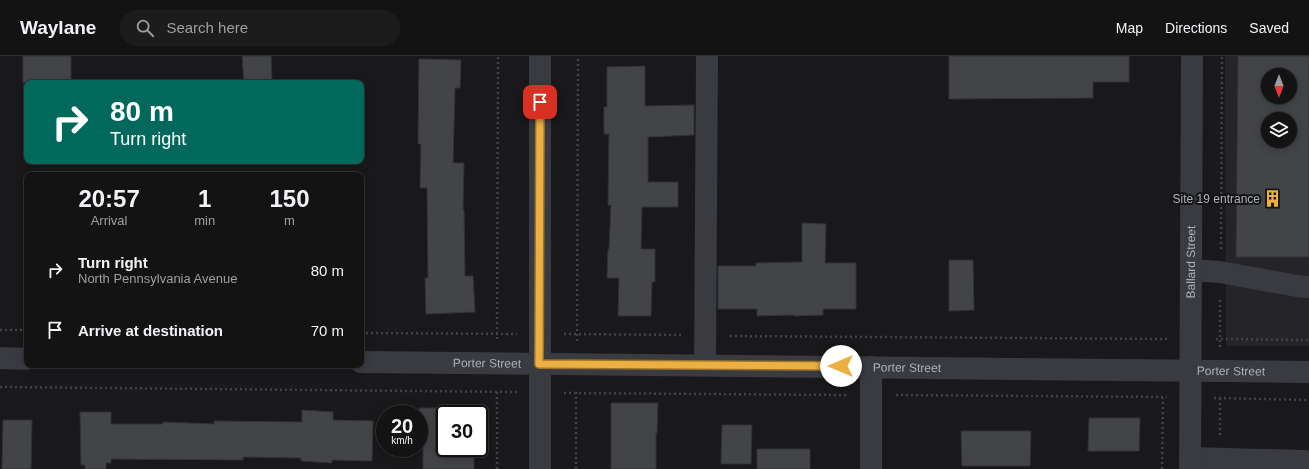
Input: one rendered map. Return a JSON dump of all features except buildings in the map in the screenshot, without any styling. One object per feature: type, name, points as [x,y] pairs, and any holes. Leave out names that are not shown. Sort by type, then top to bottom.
[{"type":"street","points":[[540,56],[540,469]]},
{"type":"street","points":[[705,365],[707,56]]},
{"type":"street","name":"Ballard Street","points":[[1190,464],[1192,56]]},
{"type":"street","points":[[1191,270],[1220,272],[1309,287]]},
{"type":"street","points":[[0,358],[24,359]]},
{"type":"street","name":"Porter Street","points":[[364,362],[871,366],[1309,372]]},
{"type":"street","points":[[871,366],[871,469]]},
{"type":"street","points":[[1190,464],[1304,461]]},
{"type":"path","points":[[497,469],[498,56]]},
{"type":"path","points":[[576,469],[578,56]]},
{"type":"path","points":[[0,330],[24,330]]},
{"type":"path","points":[[364,333],[1309,340]]},
{"type":"path","points":[[1162,339],[1162,469]]},
{"type":"path","points":[[0,388],[1163,397],[1309,400]]},
{"type":"shaded area","points":[[1225,56],[1309,56],[1309,346],[1226,346]]},
{"type":"place","name":"Site 19 entrance","points":[[1273,199]]},
{"type":"route","points":[[540,102],[539,364],[841,366]]}]
